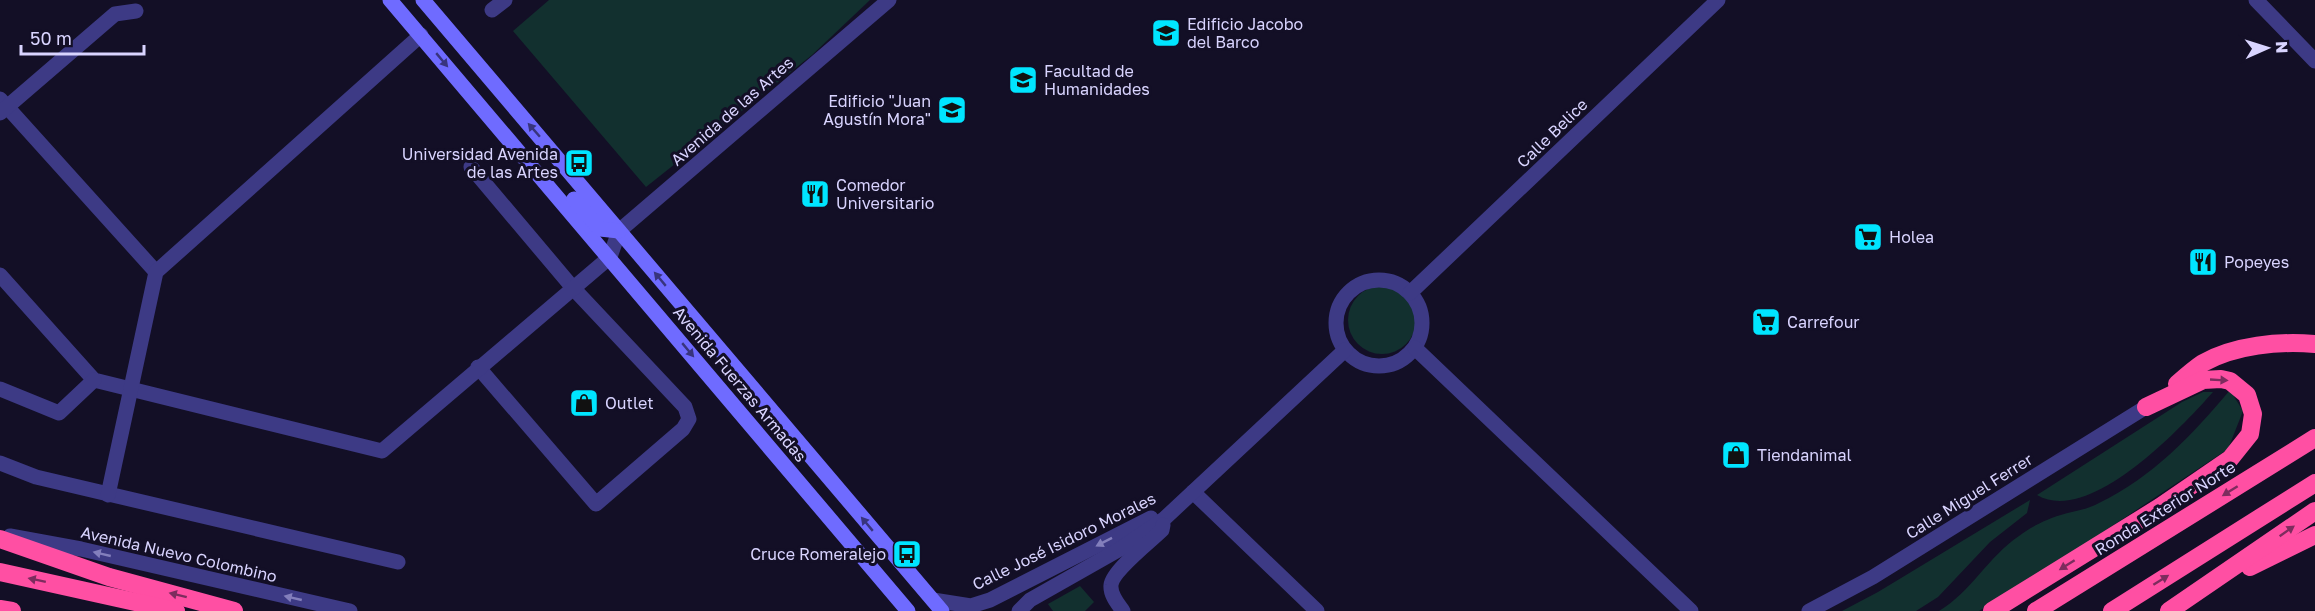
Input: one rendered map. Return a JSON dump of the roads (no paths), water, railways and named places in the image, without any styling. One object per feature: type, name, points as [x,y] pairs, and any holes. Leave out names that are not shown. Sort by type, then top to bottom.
[{"type":"highway","points":[[2146,407],[2204,363],[2244,349],[2295,342],[2315,344]]},
{"type":"highway","points":[[1992,611],[2160,507],[2230,459],[2250,434],[2253,414],[2247,395],[2230,381],[2203,380],[2146,407]]},
{"type":"highway","points":[[2260,473],[2315,432]]},
{"type":"highway","name":"Ronda Exterior Norte","points":[[2036,611],[2315,438]]},
{"type":"highway","points":[[2112,611],[2315,483]]},
{"type":"highway","points":[[2169,611],[2315,511]]},
{"type":"highway","points":[[2195,594],[2315,535]]},
{"type":"highway","points":[[0,539],[109,577],[234,611]]},
{"type":"highway","points":[[0,572],[176,611]]},
{"type":"highway","points":[[0,609],[12,611]]},
{"type":"main road","name":"Avenida Fuerzas Armadas","points":[[390,0],[908,611]]},
{"type":"main road","name":"Avenida Fuerzas Armadas","points":[[423,0],[937,606]]},
{"type":"main road","points":[[420,35],[440,20]]},
{"type":"main road","name":"Avenida Fuerzas Armadas","points":[[545,181],[562,185],[600,229],[620,231]]},
{"type":"street","points":[[492,10],[505,0]]},
{"type":"street","name":"Avenida de las Artes","points":[[610,257],[620,231],[889,0]]},
{"type":"street","name":"Calle Belice","points":[[1410,293],[1718,0]]},
{"type":"street","points":[[2256,0],[2315,61]]},
{"type":"street","points":[[136,11],[115,14],[2,106],[156,272]]},
{"type":"street","points":[[108,495],[156,272],[420,35]]},
{"type":"street","points":[[471,167],[573,288],[685,407],[689,419],[683,429],[596,504],[478,367]]},
{"type":"street","points":[[0,275],[94,380],[382,451],[610,257]]},
{"type":"street","points":[[1381,280],[1396,284],[1410,293],[1418,305],[1422,319],[1421,334],[1415,348],[1399,362],[1380,366],[1361,362],[1345,350],[1338,335],[1336,319],[1339,308],[1350,292],[1365,283],[1381,280]]},
{"type":"street","points":[[1415,348],[1691,611]]},
{"type":"street","name":"Calle José Isidoro Morales","points":[[937,606],[971,606],[990,600],[1175,506],[1193,492],[1345,350]]},
{"type":"street","points":[[0,388],[59,413],[94,380]]},
{"type":"street","name":"Calle Miguel Ferrer","points":[[1809,611],[1873,577],[2146,407]]},
{"type":"street","points":[[0,463],[36,477],[108,495],[398,562]]},
{"type":"street","points":[[1193,492],[1317,611]]},
{"type":"street","name":"Calle José Isidoro Morales","points":[[1019,611],[1030,600],[1120,549],[1164,519],[1175,506]]},
{"type":"street","points":[[1123,611],[1112,594],[1110,585],[1115,574],[1162,530],[1164,519]]},
{"type":"street","name":"Avenida Nuevo Colombino","points":[[0,534],[93,552],[350,611]]},
{"type":"place","name":"Edificio Jacobo del Barco","points":[[1166,33]]},
{"type":"place","name":"Facultad de Humanidades","points":[[1023,80]]},
{"type":"place","name":"Edificio \"Juan Agustín Mora\"","points":[[952,110]]},
{"type":"place","name":"Universidad Avenida de las Artes","points":[[579,163]]},
{"type":"place","name":"Comedor Universitario","points":[[815,194]]},
{"type":"place","name":"Holea","points":[[1868,237]]},
{"type":"place","name":"Popeyes","points":[[2203,262]]},
{"type":"place","name":"Carrefour","points":[[1766,322]]},
{"type":"place","name":"Outlet","points":[[584,403]]},
{"type":"place","name":"Tiendanimal","points":[[1736,455]]},
{"type":"place","name":"Cruce Romeralejo","points":[[907,554]]}]
